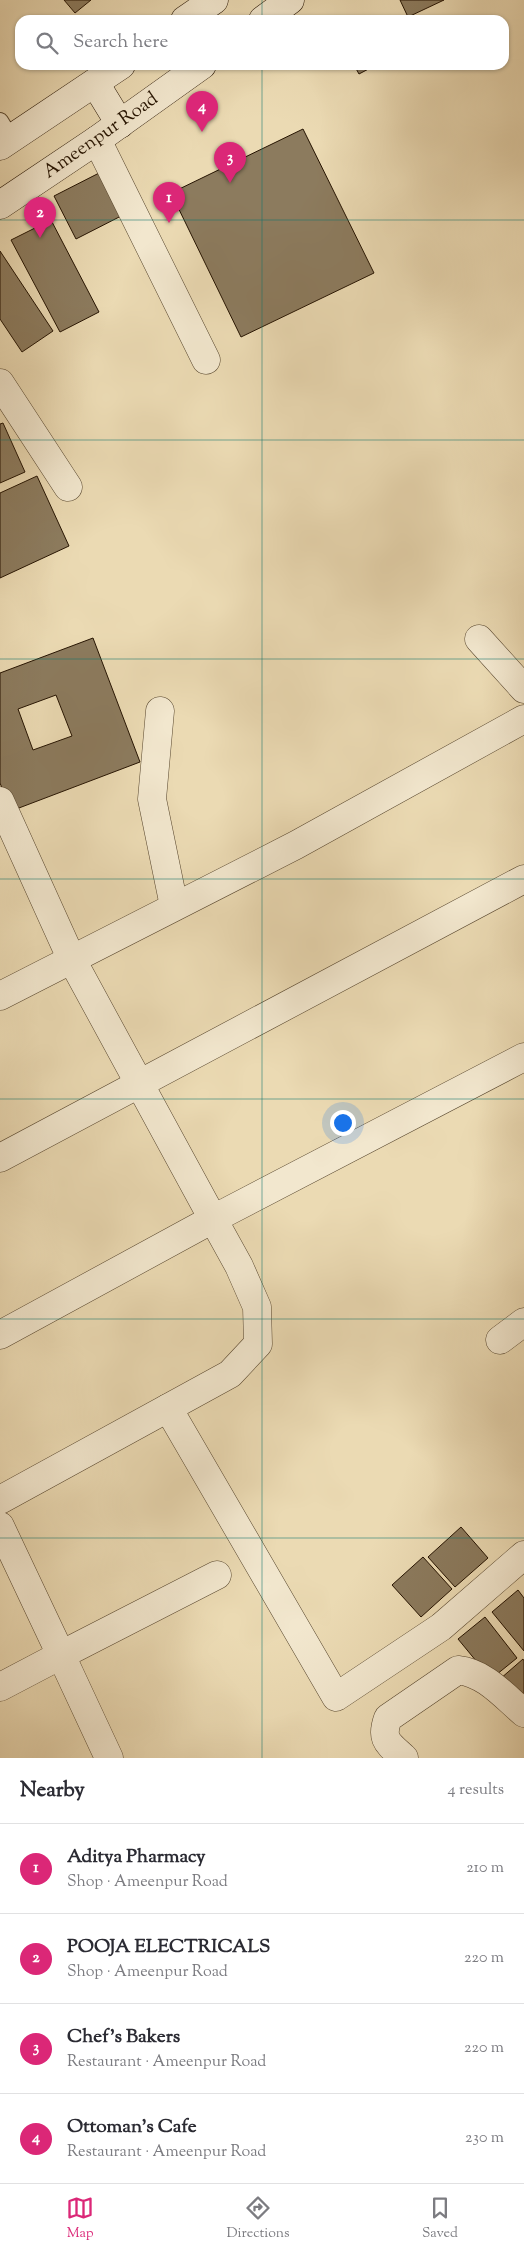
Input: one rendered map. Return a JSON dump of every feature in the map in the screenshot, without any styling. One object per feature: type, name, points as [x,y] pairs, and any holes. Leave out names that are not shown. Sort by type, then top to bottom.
[{"type":"street","points":[[270,15],[290,0]]},
{"type":"street","points":[[4,135],[95,83],[114,70]]},
{"type":"street","name":"Ameenpur Road","points":[[0,205],[97,140],[195,70]]},
{"type":"street","points":[[95,83],[120,124]]},
{"type":"street","points":[[97,140],[206,360]]},
{"type":"street","points":[[0,383],[68,487]]},
{"type":"street","points":[[479,639],[524,688]]},
{"type":"street","points":[[160,712],[152,799],[174,906]]},
{"type":"street","points":[[0,996],[71,958],[296,845],[524,719]]},
{"type":"street","points":[[0,801],[71,958],[239,1266],[257,1307],[258,1344],[230,1374],[0,1500]]},
{"type":"street","points":[[0,1158],[524,879]]},
{"type":"street","points":[[0,1334],[212,1219],[524,1057]]},
{"type":"street","points":[[500,1340],[524,1322]]},
{"type":"street","points":[[168,1408],[336,1697],[441,1627],[522,1560]]},
{"type":"street","points":[[0,1526],[109,1758]]},
{"type":"street","points":[[0,1687],[217,1575]]},
{"type":"street","points":[[404,1758],[386,1741],[383,1731],[388,1718],[458,1670],[471,1671],[485,1679],[524,1713]]},
{"type":"building","points":[[64,0],[91,0],[75,13]]},
{"type":"building","points":[[400,0],[444,0],[412,15],[407,15]]},
{"type":"building","points":[[357,70],[367,70],[359,74]]},
{"type":"building","points":[[303,129],[374,273],[241,337],[171,193]]},
{"type":"building","points":[[105,170],[127,213],[76,239],[54,196]]},
{"type":"building","points":[[51,220],[99,312],[60,332],[11,240]]},
{"type":"building","points":[[0,251],[53,331],[22,352],[0,319]]},
{"type":"building","points":[[3,423],[25,472],[0,483],[0,424]]},
{"type":"building","points":[[37,476],[69,546],[0,578],[0,493]]},
{"type":"building","points":[[93,638],[140,762],[11,811],[0,783],[0,673]],"holes":[[[56,695],[72,736],[33,750],[18,709]]]},
{"type":"building","points":[[461,1527],[488,1558],[455,1587],[428,1557]]},
{"type":"building","points":[[423,1557],[452,1589],[421,1617],[392,1585]]},
{"type":"building","points":[[518,1590],[524,1598],[524,1651],[492,1612]]},
{"type":"building","points":[[485,1617],[517,1658],[491,1679],[458,1639]]},
{"type":"building","points":[[523,1659],[524,1661],[524,1709],[500,1679]]},
{"type":"place","name":"Ottoman's Cafe","points":[[202,132]]},
{"type":"place","name":"Chef's Bakers","points":[[230,183]]},
{"type":"place","name":"Aditya Pharmacy","points":[[169,223]]},
{"type":"place","name":"POOJA ELECTRICALS","points":[[40,238]]}]
